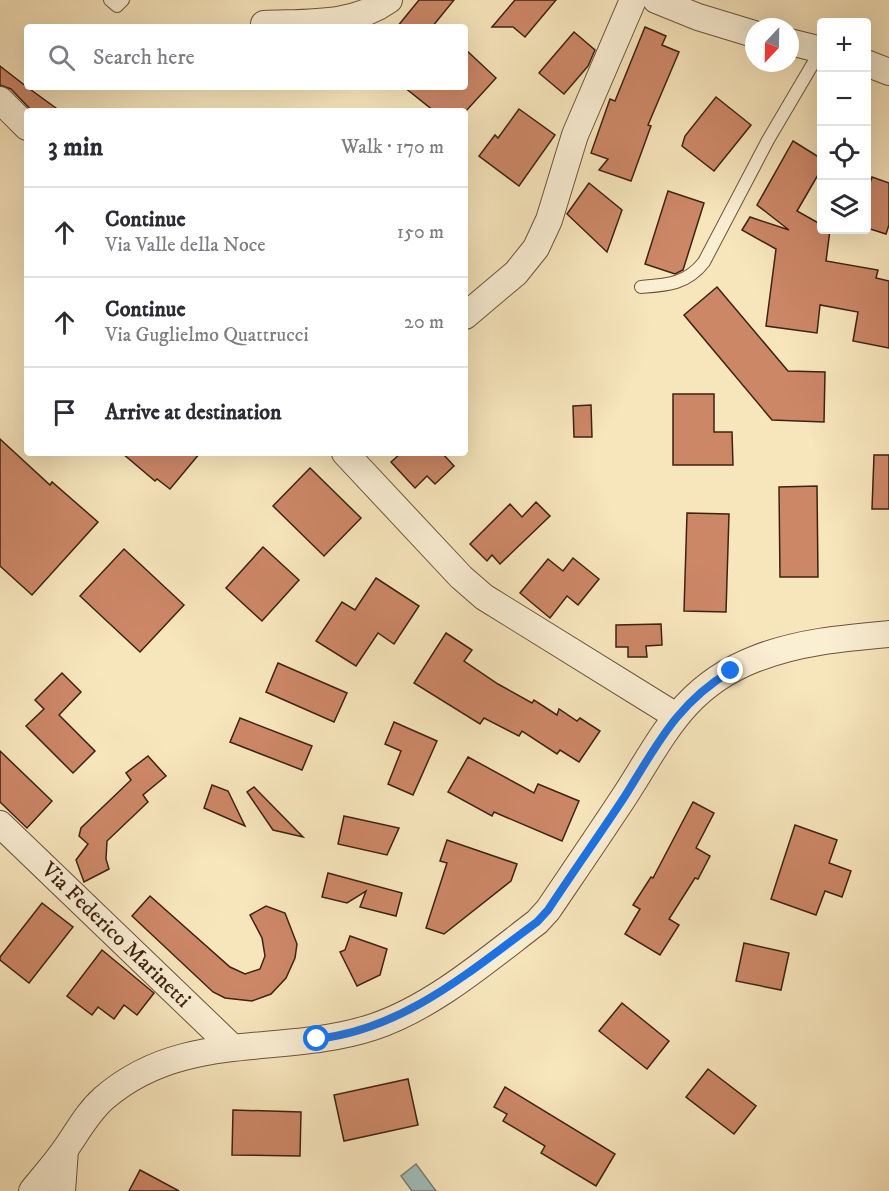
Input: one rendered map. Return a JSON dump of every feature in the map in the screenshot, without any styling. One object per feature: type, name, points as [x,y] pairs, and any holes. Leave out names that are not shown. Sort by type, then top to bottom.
[{"type":"street","points":[[264,24],[343,20],[370,12],[389,0]]},
{"type":"street","points":[[468,313],[516,273],[536,248],[549,220],[575,135],[633,0]]},
{"type":"street","points":[[656,0],[698,17],[745,31]]},
{"type":"street","points":[[799,44],[817,49]]},
{"type":"street","points":[[871,65],[889,72]]},
{"type":"street","points":[[0,100],[24,124]]},
{"type":"street","points":[[348,456],[478,592],[498,608],[676,716]]},
{"type":"street","points":[[32,1191],[97,1105],[128,1080],[150,1068],[183,1057],[232,1047],[332,1037],[386,1023],[441,992],[537,922],[548,910],[676,716],[708,686],[754,659],[804,644],[889,634]]},
{"type":"street","name":"Via Federico Marinetti","points":[[0,824],[232,1047]]},
{"type":"street","points":[[62,1191],[65,1150]]},
{"type":"lane","points":[[110,0],[117,6],[123,0]]},
{"type":"lane","points":[[641,287],[677,283],[689,277],[704,262],[764,147],[817,57]]},
{"type":"water","points":[[416,1164],[436,1191],[412,1191],[401,1176]]},
{"type":"building","points":[[419,0],[454,0],[434,24],[399,24]]},
{"type":"building","points":[[515,0],[556,0],[525,37],[513,27],[492,27]]},
{"type":"building","points":[[645,27],[666,36],[662,45],[679,52],[648,125],[651,126],[631,181],[599,170],[608,159],[591,153],[610,99],[615,101]]},
{"type":"building","points":[[574,32],[595,50],[588,66],[564,94],[539,73]]},
{"type":"building","points":[[468,52],[496,78],[468,109],[430,108],[408,90],[468,90]]},
{"type":"building","points":[[0,66],[24,85],[24,90],[31,90],[56,108],[29,108],[11,89],[0,85]]},
{"type":"building","points":[[716,97],[751,125],[714,171],[682,146],[685,136]]},
{"type":"building","points":[[519,109],[555,135],[519,186],[479,156],[495,135],[498,138]]},
{"type":"building","points":[[793,141],[817,156],[817,177],[797,211],[817,222],[817,234],[829,234],[826,261],[878,270],[876,278],[889,281],[889,348],[853,341],[858,312],[820,305],[817,333],[766,326],[776,249],[742,230],[750,217],[789,230],[757,205]]},
{"type":"building","points":[[872,177],[889,183],[889,225],[886,234],[871,229]]},
{"type":"building","points":[[589,183],[622,210],[607,252],[567,214]]},
{"type":"building","points":[[668,191],[704,203],[683,270],[675,274],[645,264]]},
{"type":"building","points":[[717,287],[788,371],[825,372],[824,422],[772,420],[684,315]]},
{"type":"building","points":[[673,394],[714,394],[714,432],[732,432],[733,465],[673,465]]},
{"type":"building","points":[[591,405],[592,437],[574,437],[573,406]]},
{"type":"building","points":[[0,439],[50,485],[52,482],[98,522],[32,595],[0,566]]},
{"type":"building","points":[[874,455],[889,455],[889,509],[872,509]]},
{"type":"building","points":[[126,456],[198,456],[170,489],[157,479],[155,481]]},
{"type":"building","points":[[398,456],[445,456],[454,466],[435,484],[427,476],[415,488],[391,462]]},
{"type":"building","points":[[310,468],[361,518],[324,556],[273,506]]},
{"type":"building","points":[[817,486],[818,577],[780,577],[779,487]]},
{"type":"building","points":[[536,502],[550,516],[500,564],[492,555],[487,561],[470,544],[510,504],[522,517]]},
{"type":"building","points":[[687,513],[729,514],[726,612],[684,611]]},
{"type":"building","points":[[263,547],[299,580],[262,621],[226,588]]},
{"type":"building","points":[[124,549],[184,605],[140,652],[80,596]]},
{"type":"building","points":[[573,558],[599,579],[578,605],[567,596],[550,618],[520,593],[548,559],[563,571]]},
{"type":"building","points":[[376,578],[419,606],[394,644],[378,633],[356,666],[316,641],[342,602],[355,610]]},
{"type":"building","points":[[661,624],[662,645],[646,646],[647,657],[628,657],[628,647],[616,647],[616,625]]},
{"type":"building","points":[[446,633],[472,650],[464,661],[498,684],[532,703],[534,700],[557,715],[559,709],[577,721],[580,718],[600,731],[579,762],[560,750],[557,754],[522,731],[519,736],[484,718],[480,724],[414,683]]},
{"type":"building","points":[[278,663],[347,693],[334,722],[266,692]]},
{"type":"building","points":[[62,673],[81,692],[59,715],[95,751],[73,773],[26,726],[44,709],[35,700]]},
{"type":"building","points":[[240,718],[312,746],[302,770],[230,742]]},
{"type":"building","points":[[394,722],[437,741],[413,795],[388,784],[401,751],[385,744]]},
{"type":"building","points":[[0,751],[52,801],[27,828],[0,802]]},
{"type":"building","points":[[148,756],[166,776],[143,795],[148,802],[107,841],[106,859],[109,869],[84,882],[76,860],[88,844],[79,836],[81,828],[131,780],[126,773]]},
{"type":"building","points":[[468,757],[534,793],[538,784],[579,801],[562,841],[494,812],[492,816],[448,792]]},
{"type":"building","points":[[212,785],[228,791],[245,826],[204,808]]},
{"type":"building","points":[[254,787],[303,837],[273,830],[247,792]]},
{"type":"building","points":[[693,802],[714,813],[696,848],[710,856],[698,879],[695,878],[669,919],[679,925],[660,955],[625,934],[640,909],[633,905],[651,877],[653,878]]},
{"type":"building","points":[[344,816],[399,828],[387,855],[338,844]]},
{"type":"building","points":[[795,825],[837,840],[829,863],[851,871],[842,897],[825,891],[816,915],[771,899]]},
{"type":"building","points":[[447,840],[517,864],[511,881],[444,934],[426,928],[447,863],[440,861]]},
{"type":"building","points":[[328,873],[402,893],[396,916],[360,907],[366,891],[347,903],[322,897]]},
{"type":"building","points":[[150,896],[230,967],[245,974],[260,969],[265,956],[262,938],[250,915],[266,906],[285,913],[297,944],[295,958],[286,978],[271,994],[252,1001],[225,998],[213,992],[132,916]]},
{"type":"building","points":[[42,903],[73,927],[29,983],[0,960],[0,957]]},
{"type":"building","points":[[350,936],[387,949],[380,975],[357,986],[340,952],[345,950]]},
{"type":"building","points":[[744,943],[789,953],[781,990],[736,981]]},
{"type":"building","points":[[102,950],[154,993],[137,1015],[124,1005],[114,1019],[98,1007],[92,1015],[67,996]]},
{"type":"building","points":[[622,1003],[669,1041],[647,1069],[599,1031]]},
{"type":"building","points":[[708,1069],[756,1106],[734,1134],[686,1097]]},
{"type":"building","points":[[408,1079],[418,1125],[344,1141],[334,1095]]},
{"type":"building","points":[[505,1087],[615,1154],[596,1186],[541,1153],[545,1146],[503,1121],[507,1114],[494,1107]]},
{"type":"building","points":[[233,1110],[301,1112],[300,1156],[232,1155]]},
{"type":"building","points":[[140,1170],[179,1191],[129,1191]]},
{"type":"route","points":[[317,1039],[386,1023],[413,1009],[441,992],[537,922],[548,910],[625,796],[669,724],[701,691],[731,671]]}]
